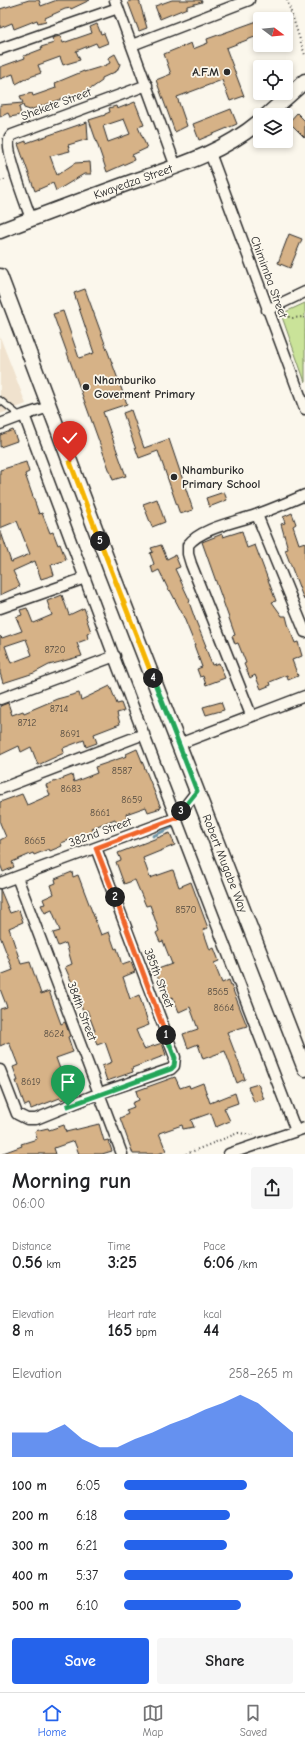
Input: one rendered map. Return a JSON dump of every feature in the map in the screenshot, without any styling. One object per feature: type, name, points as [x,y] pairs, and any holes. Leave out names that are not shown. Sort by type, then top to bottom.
[{"type":"street","points":[[132,46],[250,0]]},
{"type":"street","points":[[0,49],[116,4],[176,167]]},
{"type":"street","name":"Shekete Street","points":[[31,219],[16,176],[8,146],[8,139],[12,135],[147,85]]},
{"type":"street","points":[[276,108],[303,87]]},
{"type":"street","name":"Kwayedza Street","points":[[0,231],[176,167],[210,153],[235,140],[253,126]]},
{"type":"street","name":"Chimimba Street","points":[[210,153],[272,308],[305,409]]},
{"type":"street","name":"Robert Mugabe Way","points":[[0,276],[49,408],[305,1070]]},
{"type":"street","points":[[272,308],[305,292]]},
{"type":"street","points":[[0,424],[49,408]]},
{"type":"street","points":[[23,416],[176,818],[301,1129],[229,1154]]},
{"type":"street","points":[[251,715],[191,564],[188,554],[188,545],[194,538],[204,533],[257,515],[305,495]]},
{"type":"street","points":[[257,515],[305,632]]},
{"type":"street","points":[[0,608],[85,578]]},
{"type":"street","points":[[0,699],[114,656]]},
{"type":"street","points":[[179,744],[251,715],[305,696]]},
{"type":"street","points":[[0,789],[144,734]]},
{"type":"street","points":[[176,818],[197,791]]},
{"type":"street","name":"382nd Street","points":[[0,884],[176,818]]},
{"type":"street","name":"385th Street","points":[[96,848],[175,1062],[171,1069],[100,1093]]},
{"type":"street","name":"384th Street","points":[[17,877],[122,1154]]},
{"type":"street","points":[[0,1070],[17,1114],[28,1119],[36,1119],[100,1093]]},
{"type":"lane","points":[[0,400],[23,416]]},
{"type":"path","points":[[287,0],[305,55]]},
{"type":"path","points":[[272,308],[281,314],[292,318],[305,318]]},
{"type":"path","points":[[186,1154],[238,1133],[275,1138]]},
{"type":"shaded area","points":[[0,337],[26,404],[0,414]]},
{"type":"green space","points":[[305,303],[305,382],[281,314]]},
{"type":"building","points":[[29,0],[39,0],[41,6],[57,0],[90,0],[71,9],[65,9],[45,18],[46,21],[38,23],[37,20],[14,29],[12,23],[0,28],[0,9]]},
{"type":"building","points":[[139,0],[147,28],[139,31],[128,2]]},
{"type":"building","points":[[172,0],[201,0],[202,2],[187,6],[187,8],[160,19],[155,6]]},
{"type":"building","points":[[253,23],[253,38],[226,48],[244,96],[230,101],[222,80],[177,97],[187,126],[175,132],[156,80],[171,74],[164,54],[191,43],[193,49],[208,43],[207,39]]},
{"type":"building","points":[[97,24],[101,34],[104,33],[108,43],[98,47],[96,43],[76,51],[80,60],[63,65],[60,57],[38,65],[41,73],[16,84],[13,74],[0,79],[0,67],[25,58],[24,56],[42,49],[41,47],[54,43],[52,38],[60,36],[63,43],[92,33],[90,27]]},
{"type":"building","points":[[115,54],[120,64],[117,71],[102,78],[102,81],[92,88],[67,100],[66,96],[30,110],[24,108],[23,105],[19,107],[21,115],[10,117],[8,113],[0,117],[0,105],[23,103],[20,96],[32,93],[33,96],[56,88],[55,83],[84,71],[110,63],[108,58]]},
{"type":"building","points":[[135,102],[144,125],[138,127],[147,148],[132,155],[134,160],[107,172],[89,120],[110,112],[109,108],[116,106],[117,109]],"holes":[[[124,119],[130,134],[108,142],[103,126]]]},
{"type":"building","points":[[231,109],[237,124],[199,140],[193,124]]},
{"type":"building","points":[[297,113],[305,121],[305,138],[293,126],[293,118]]},
{"type":"building","points":[[87,122],[88,139],[68,145],[70,151],[50,156],[57,175],[75,163],[90,162],[91,174],[84,174],[56,191],[53,183],[35,191],[18,144],[26,141],[26,143]]},
{"type":"building","points":[[289,234],[302,239],[290,268],[278,263]]},
{"type":"building","points":[[85,289],[127,404],[103,412],[126,476],[113,480],[53,314],[63,311],[79,358],[94,353],[74,293]]},
{"type":"building","name":"Nhamburiko Primary School","points":[[131,410],[144,448],[169,439],[193,510],[180,514],[158,451],[139,458],[123,413]]},
{"type":"building","points":[[13,430],[17,441],[0,447],[0,435]]},
{"type":"building","points":[[26,462],[29,472],[25,474],[39,514],[42,513],[50,533],[53,532],[58,545],[60,544],[66,560],[51,565],[54,575],[41,579],[35,561],[13,571],[20,586],[0,595],[0,532],[11,562],[30,554],[17,521],[0,528],[0,470]]},
{"type":"building","name":"Nhamburiko Primary School","points":[[224,492],[227,500],[209,507],[206,498]]},
{"type":"building","name":"Nhamburiko Primary School","points":[[157,499],[165,522],[152,527],[143,504]]},
{"type":"building","points":[[292,513],[296,524],[293,526],[299,544],[305,542],[304,600],[285,550],[288,549],[281,524],[285,523],[283,517]]},
{"type":"building","points":[[242,531],[247,548],[255,545],[276,601],[272,602],[282,616],[286,616],[295,643],[298,642],[302,656],[292,660],[298,676],[288,680],[287,675],[270,682],[271,685],[261,689],[255,675],[250,678],[238,643],[235,644],[232,636],[235,635],[202,542],[222,534],[223,537]]},
{"type":"building","points":[[161,545],[167,559],[175,555],[180,567],[175,569],[190,601],[189,602],[212,665],[219,663],[225,678],[206,685],[203,676],[200,677],[197,669],[202,667],[182,613],[159,570],[153,573],[151,566],[154,564],[150,553],[153,552],[151,548]]},
{"type":"building","points":[[62,595],[69,615],[84,608],[91,632],[87,634],[88,639],[77,643],[82,656],[49,665],[34,673],[3,683],[0,673],[0,636],[2,638],[22,631],[16,617],[22,615],[20,610],[27,608],[33,623],[52,615],[47,601]],"holes":[[[26,639],[32,655],[11,663],[5,646]]]},
{"type":"building","points":[[110,686],[117,704],[121,703],[124,711],[117,713],[120,724],[94,734],[97,743],[86,747],[84,740],[63,748],[64,753],[38,765],[31,747],[21,752],[19,746],[0,755],[0,706],[8,703],[12,715],[23,711],[24,713],[57,699],[79,693],[81,700]]},
{"type":"building","points":[[221,702],[224,710],[206,715],[203,707]]},
{"type":"building","points":[[137,749],[161,808],[148,812],[146,807],[126,814],[129,821],[118,826],[115,819],[92,828],[95,834],[85,838],[84,835],[61,843],[62,846],[50,851],[49,849],[34,855],[33,853],[12,862],[14,867],[3,872],[0,864],[0,840],[6,837],[0,823],[0,802],[22,794],[27,805],[50,795],[46,785],[72,775],[74,782],[97,773],[95,767],[127,756],[126,754]]},
{"type":"building","points":[[170,833],[175,845],[143,858],[150,878],[173,870],[179,887],[191,882],[208,928],[203,930],[210,950],[214,948],[219,961],[214,963],[222,983],[229,980],[247,1026],[227,1032],[245,1079],[237,1083],[225,1051],[203,1059],[198,1044],[188,1048],[183,1034],[198,1029],[190,1007],[179,1012],[173,997],[167,999],[155,970],[172,964],[163,941],[160,942],[156,933],[159,931],[150,905],[146,906],[135,880],[124,884],[116,862],[121,860],[118,853]]},
{"type":"building","points":[[72,872],[73,877],[78,875],[101,935],[109,932],[115,949],[117,948],[122,965],[131,962],[135,972],[123,977],[130,999],[139,995],[149,1025],[136,1030],[144,1049],[162,1043],[166,1055],[132,1068],[133,1072],[107,1081],[102,1066],[112,1062],[105,1042],[97,1045],[93,1032],[95,1031],[87,1010],[83,1012],[76,991],[73,991],[72,983],[65,967],[72,964],[66,943],[58,946],[53,933],[60,931],[52,910],[45,913],[41,905],[45,904],[43,899],[54,894],[51,885],[56,883],[55,879]]},
{"type":"building","points":[[0,889],[10,913],[19,910],[23,922],[9,928],[21,964],[30,962],[41,994],[49,991],[61,1024],[65,1022],[70,1036],[68,1037],[73,1052],[56,1058],[72,1096],[61,1100],[60,1098],[31,1109],[29,1104],[25,1106],[16,1081],[18,1081],[13,1067],[18,1065],[9,1042],[0,1046],[0,1009],[7,1007],[0,989],[0,975],[13,970],[0,936]]},
{"type":"building","points":[[175,1077],[180,1088],[189,1085],[190,1088],[203,1083],[210,1103],[235,1093],[238,1103],[224,1108],[230,1121],[216,1127],[211,1113],[191,1120],[194,1127],[183,1129],[182,1125],[159,1133],[166,1151],[158,1154],[133,1154],[120,1118],[128,1114],[126,1110],[134,1107],[132,1103],[139,1100],[136,1091]]},
{"type":"building","points":[[258,1084],[264,1099],[254,1102],[248,1087]]},
{"type":"building","points":[[99,1124],[104,1141],[108,1140],[112,1151],[102,1154],[79,1154],[74,1141],[54,1148],[56,1154],[3,1154],[22,1146],[21,1144],[37,1139],[35,1131],[48,1128],[49,1130],[64,1125],[66,1132]]},
{"type":"waterway","points":[[153,836],[175,826]]},
{"type":"place","name":"A.F.M","points":[[227,72]]},
{"type":"place","name":"Nhamburiko Goverment Primary","points":[[86,387]]},
{"type":"place","name":"Nhamburiko Primary School","points":[[174,477]]},
{"type":"route","points":[[68,1106],[100,1093],[171,1069],[174,1066],[175,1058],[96,848],[176,818],[197,791],[70,462]]}]
